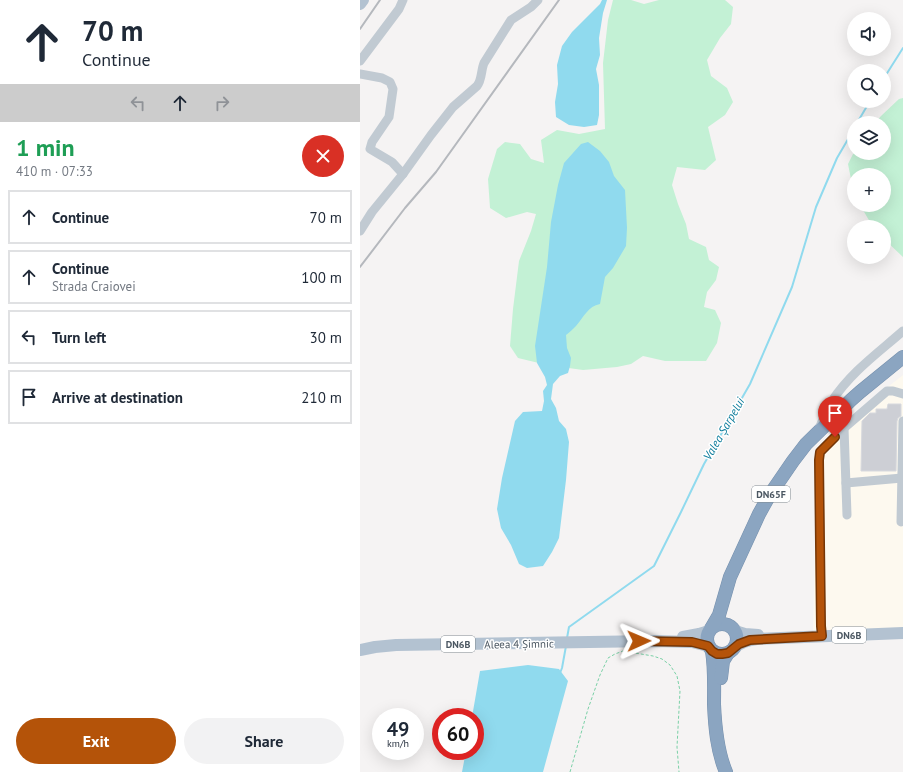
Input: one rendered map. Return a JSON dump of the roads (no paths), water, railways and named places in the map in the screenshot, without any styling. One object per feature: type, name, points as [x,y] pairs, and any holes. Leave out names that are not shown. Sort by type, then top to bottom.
[{"type":"highway","name":"DN65F","points":[[710,629],[719,616],[730,577],[754,525],[769,496],[793,461],[806,444],[851,400],[903,357]]},
{"type":"highway","name":"DN65F","points":[[733,629],[729,621],[728,613],[738,562]]},
{"type":"highway","name":"DN6B","points":[[710,629],[717,624],[727,624],[733,629]]},
{"type":"highway","points":[[710,629],[706,641],[710,649],[714,671],[714,706],[719,751],[726,772]]},
{"type":"highway","points":[[726,772],[720,691],[723,661],[737,643],[737,637],[733,629]]},
{"type":"highway","name":"DN6B","points":[[710,649],[717,654],[731,651]]},
{"type":"main road","points":[[360,4],[363,0]]},
{"type":"main road","name":"Aleea 4 Șimnic","points":[[654,641],[692,636],[710,629]]},
{"type":"main road","name":"DN6B","points":[[733,629],[751,634],[795,637]]},
{"type":"main road","name":"DN6B","points":[[731,651],[739,644],[750,640],[903,633]]},
{"type":"main road","name":"Aleea 4 Șimnic","points":[[360,650],[396,645],[654,641],[692,642],[710,649]]},
{"type":"street","points":[[360,61],[399,9],[403,0]]},
{"type":"street","points":[[360,231],[372,212],[404,174],[431,135],[453,107],[480,82],[484,63],[511,20],[531,7],[538,0]]},
{"type":"street","points":[[360,74],[382,78],[390,82],[393,89],[389,117],[372,142],[370,149],[392,162],[404,174]]},
{"type":"street","points":[[817,433],[826,411],[849,379],[903,331]]},
{"type":"street","points":[[849,379],[846,389],[847,395],[851,400]]},
{"type":"street","points":[[822,636],[819,530],[820,452],[844,428],[888,391],[903,394]]},
{"type":"street","points":[[901,522],[903,420]]},
{"type":"street","points":[[844,428],[847,515]]},
{"type":"street","points":[[846,483],[902,478]]},
{"type":"water","points":[[602,0],[607,0],[603,13],[599,38],[600,55],[596,69],[599,85],[599,115],[597,125],[584,127],[569,125],[556,117],[555,102],[558,84],[557,65],[562,46],[572,32],[600,4]]},
{"type":"water","points":[[588,142],[600,151],[609,162],[614,176],[625,190],[627,228],[626,246],[613,268],[605,277],[600,304],[589,309],[576,326],[566,335],[567,348],[571,358],[570,366],[568,373],[560,376],[553,384],[551,399],[556,408],[559,421],[566,429],[569,442],[559,538],[543,566],[527,568],[519,564],[511,545],[501,528],[497,509],[502,478],[515,421],[523,412],[542,411],[544,401],[543,391],[547,385],[545,377],[537,363],[535,346],[547,267],[551,222],[564,163],[581,144]]},
{"type":"water","points":[[528,665],[559,669],[568,681],[543,772],[462,772],[464,760],[484,760],[484,708],[474,708],[480,671]]},
{"type":"waterway","name":"Valea Șarpelui","points":[[891,67],[903,48]]},
{"type":"waterway","name":"Valea Șarpelui","points":[[861,116],[866,108]]},
{"type":"waterway","name":"Valea Șarpelui","points":[[567,638],[569,627],[654,566],[704,464],[750,384],[792,287],[816,207],[837,158],[847,141]]},
{"type":"waterway","name":"Valea Șarpelui","points":[[560,673],[566,646]]},
{"type":"railway","points":[[360,29],[380,0]]},
{"type":"railway","points":[[360,267],[405,208],[436,172],[559,0]]}]
